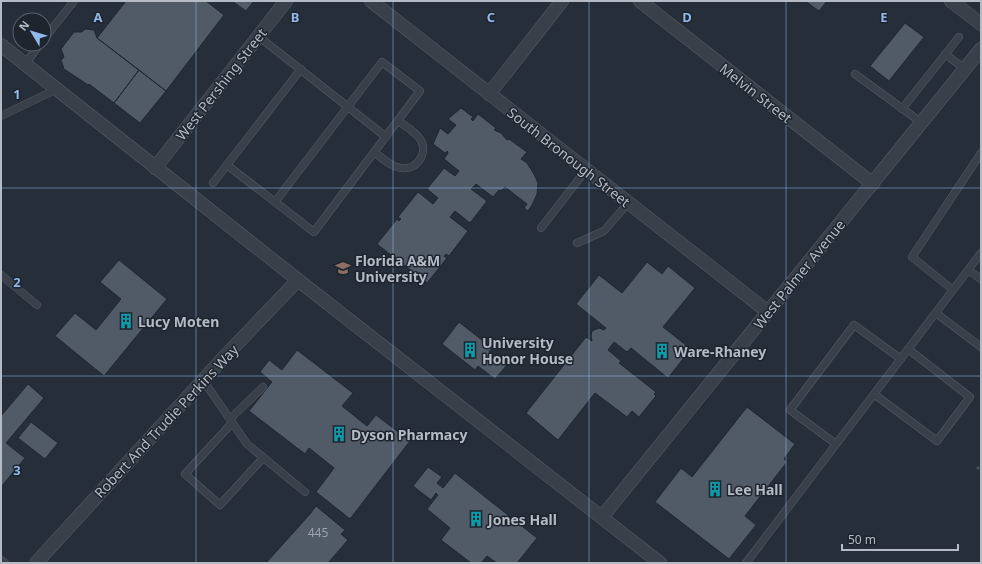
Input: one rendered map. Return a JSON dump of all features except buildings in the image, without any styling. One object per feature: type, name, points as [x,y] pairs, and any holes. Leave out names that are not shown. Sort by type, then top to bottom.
[{"type":"street","name":"West Pershing Street","points":[[156,168],[286,1]]},
{"type":"street","name":"South Bronough Street","points":[[371,1],[768,312]]},
{"type":"street","points":[[489,94],[562,1]]},
{"type":"street","name":"Melvin Street","points":[[640,1],[873,184]]},
{"type":"street","points":[[951,1],[981,24]]},
{"type":"street","points":[[1,45],[298,280],[660,563]]},
{"type":"street","name":"West Palmer Avenue","points":[[602,517],[981,49]]},
{"type":"street","name":"Robert And Trudie Perkins Way","points":[[36,563],[203,380],[298,280]]},
{"type":"lane","points":[[52,29],[74,1]]},
{"type":"lane","points":[[258,36],[386,137]]},
{"type":"lane","points":[[902,109],[959,37]]},
{"type":"lane","points":[[25,64],[34,52]]},
{"type":"lane","points":[[945,54],[965,69]]},
{"type":"lane","points":[[227,165],[274,202],[314,232],[420,91],[382,62],[274,202]]},
{"type":"lane","points":[[213,182],[301,69]]},
{"type":"lane","points":[[855,74],[922,123]]},
{"type":"lane","points":[[1,116],[57,89]]},
{"type":"lane","points":[[374,152],[394,166],[406,169],[413,166],[421,158],[423,145],[420,139],[398,121]]},
{"type":"lane","points":[[953,290],[912,257],[981,153]]},
{"type":"lane","points":[[542,228],[586,170]]},
{"type":"lane","points":[[577,243],[604,231],[628,203]]},
{"type":"lane","points":[[746,563],[981,253]]},
{"type":"lane","points":[[968,270],[981,279]]},
{"type":"lane","points":[[1,275],[36,305]]},
{"type":"lane","points":[[936,313],[981,347]]},
{"type":"lane","points":[[836,444],[790,410],[854,325],[901,359]]},
{"type":"lane","points":[[874,394],[937,441],[970,397],[908,349]]},
{"type":"lane","points":[[203,380],[246,444],[305,492]]},
{"type":"lane","points":[[263,387],[185,474],[220,505],[264,458]]},
{"type":"lane","points":[[1,560],[5,563]]},
{"type":"path","points":[[977,467],[981,471]]},
{"type":"place","name":"Florida A&M University","points":[[343,268]]},
{"type":"place","name":"Lucy Moten","points":[[126,321]]},
{"type":"place","name":"University Honor House","points":[[470,350]]},
{"type":"place","name":"Ware-Rhaney","points":[[662,351]]},
{"type":"place","name":"Dyson Pharmacy","points":[[339,434]]},
{"type":"place","name":"Lee Hall","points":[[715,489]]},
{"type":"place","name":"Jones Hall","points":[[476,519]]}]
